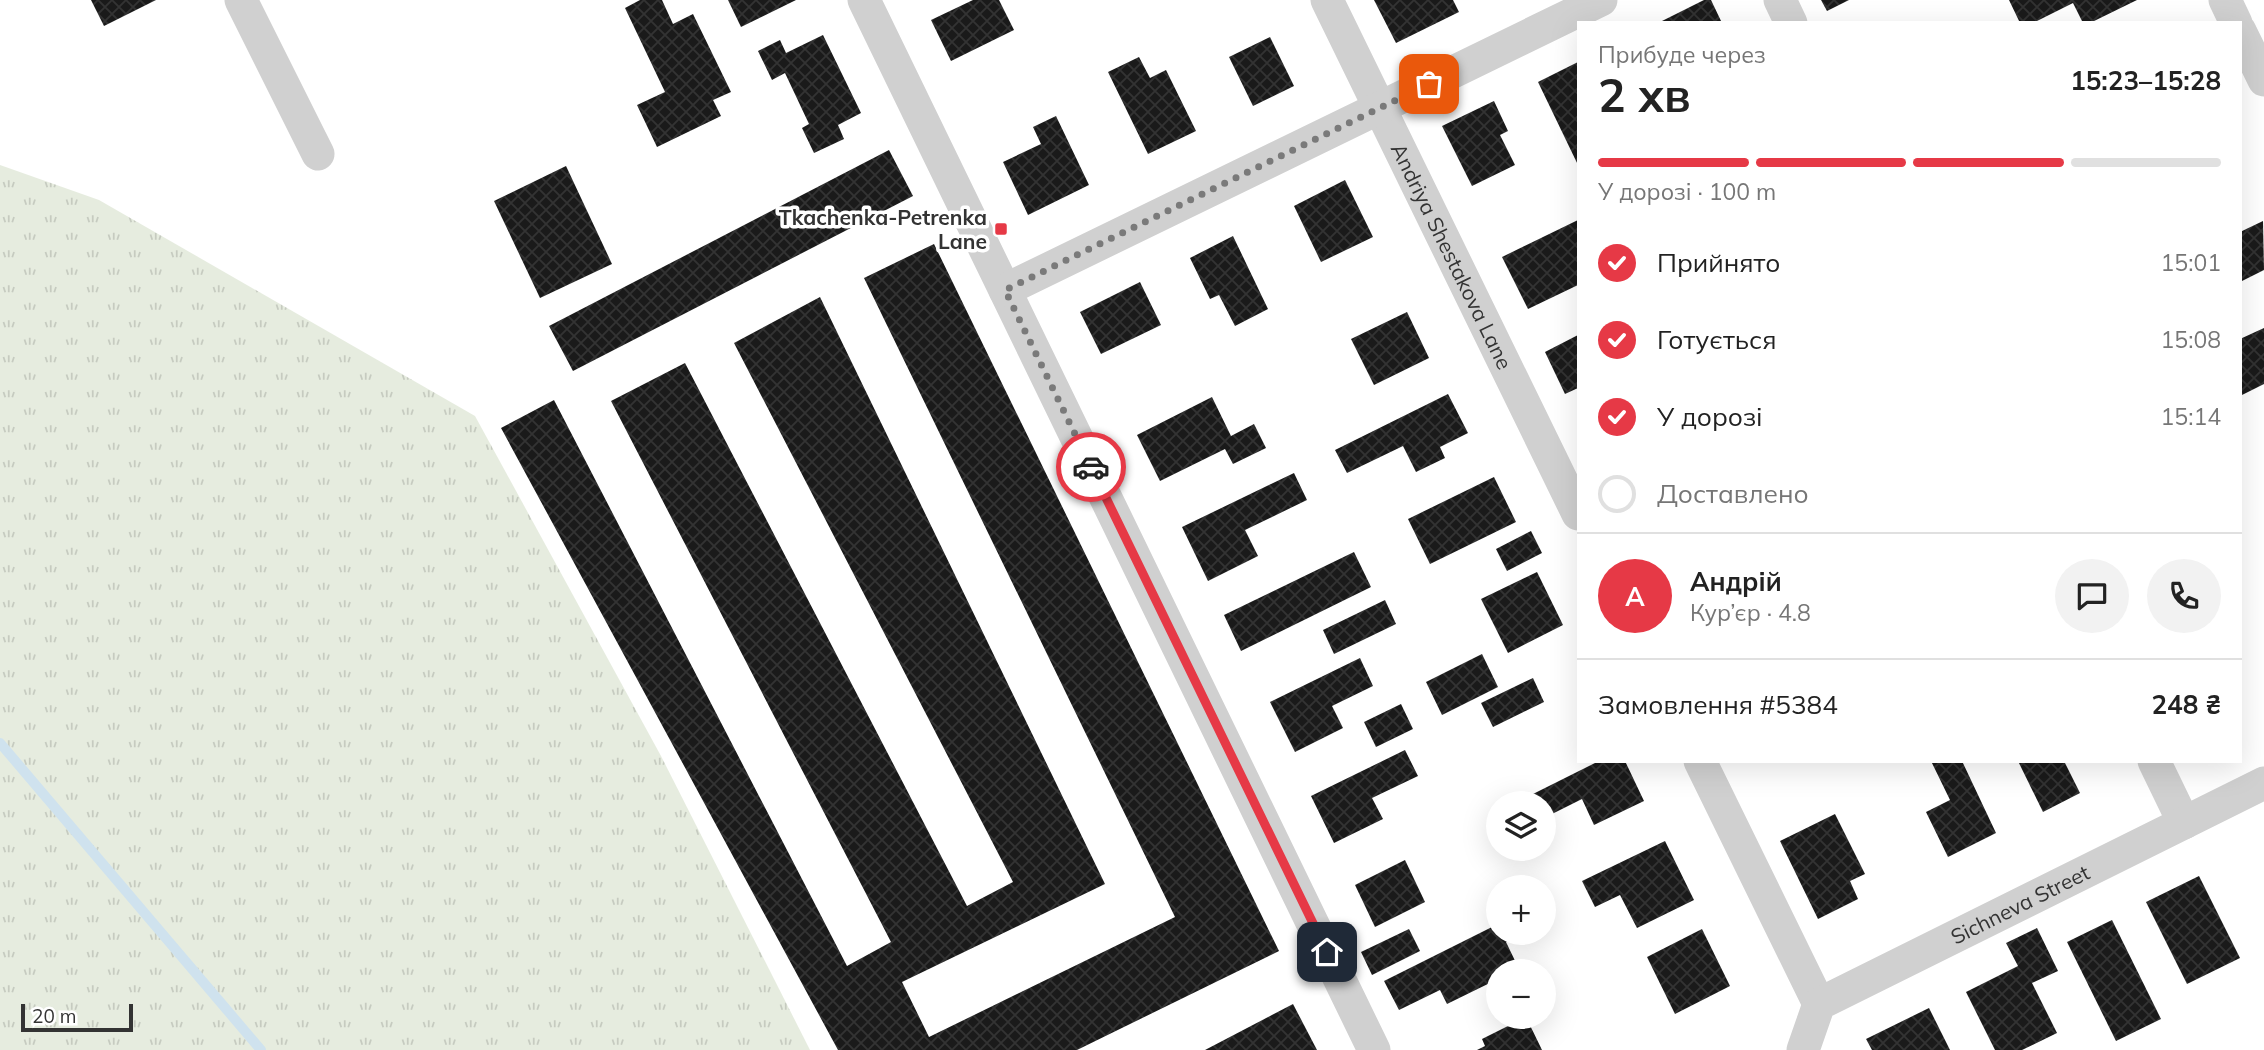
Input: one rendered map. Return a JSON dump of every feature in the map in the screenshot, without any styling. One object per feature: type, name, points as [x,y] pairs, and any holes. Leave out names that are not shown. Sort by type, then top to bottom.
[{"type":"street","points":[[242,0],[318,154]]},
{"type":"street","points":[[864,0],[1374,1050]]},
{"type":"street","name":"Andriya Shestakova Lane","points":[[1327,0],[1577,512]]},
{"type":"street","points":[[1005,290],[1601,0]]},
{"type":"street","points":[[1780,0],[1790,21]]},
{"type":"street","points":[[2225,0],[2235,21]]},
{"type":"street","points":[[2242,35],[2264,80]]},
{"type":"street","points":[[1701,763],[1819,1004],[1803,1050]]},
{"type":"street","points":[[2155,763],[2184,823]]},
{"type":"street","name":"Sichneva Street","points":[[1819,1004],[2264,783]]},
{"type":"green space","points":[[0,165],[99,200],[475,416],[661,756],[810,1050],[0,1050]]},
{"type":"building","points":[[91,0],[156,0],[104,26]]},
{"type":"building","points":[[640,0],[662,0],[673,24],[693,14],[731,92],[713,100],[721,116],[657,147],[637,105],[665,92],[625,8]]},
{"type":"building","points":[[728,0],[796,0],[741,27]]},
{"type":"building","points":[[973,0],[999,0],[1014,30],[951,61],[931,20]]},
{"type":"building","points":[[1374,0],[1453,0],[1459,12],[1396,43]]},
{"type":"building","points":[[1704,0],[1711,0],[1721,21],[1662,21]]},
{"type":"building","points":[[1821,0],[1849,0],[1827,11]]},
{"type":"building","points":[[2009,0],[2137,0],[2094,21],[2082,21],[2073,3],[2037,21],[2019,21]]},
{"type":"building","points":[[823,35],[861,113],[838,125],[844,139],[814,153],[802,128],[809,124],[785,73],[772,80],[758,51],[780,40],[786,53]]},
{"type":"building","points":[[1270,37],[1294,86],[1253,106],[1229,57]]},
{"type":"building","points":[[1139,57],[1150,78],[1166,70],[1196,131],[1148,154],[1108,72]]},
{"type":"building","points":[[1577,62],[1577,163],[1538,82]]},
{"type":"building","points":[[1494,101],[1508,131],[1500,135],[1515,165],[1472,186],[1442,126]]},
{"type":"building","points":[[1056,116],[1089,185],[1028,215],[1003,162],[1041,144],[1033,127]]},
{"type":"building","points":[[889,150],[913,196],[573,371],[549,326]]},
{"type":"building","points":[[566,166],[612,264],[540,298],[494,201]]},
{"type":"building","points":[[1345,180],[1373,237],[1321,262],[1294,206]]},
{"type":"building","points":[[1577,220],[1577,285],[1528,309],[1502,257]]},
{"type":"building","points":[[2263,221],[2264,270],[2242,281],[2242,231]]},
{"type":"building","points":[[1233,236],[1268,309],[1235,326],[1219,295],[1210,299],[1190,258]]},
{"type":"building","points":[[934,244],[1279,951],[1077,1050],[838,1050],[501,428],[554,400],[847,966],[891,942],[611,401],[685,363],[967,906],[1013,882],[734,343],[820,297],[1105,884],[902,982],[929,1037],[1175,917],[864,278]]},
{"type":"building","points":[[1140,282],[1161,325],[1101,354],[1080,312]]},
{"type":"building","points":[[1407,312],[1429,358],[1374,385],[1351,339]]},
{"type":"building","points":[[2264,328],[2264,384],[2242,395],[2242,338]]},
{"type":"building","points":[[1577,336],[1577,388],[1565,394],[1545,352]]},
{"type":"building","points":[[1448,394],[1468,433],[1440,447],[1445,458],[1416,472],[1403,446],[1347,473],[1335,450]]},
{"type":"building","points":[[1212,397],[1231,436],[1254,424],[1266,448],[1233,464],[1225,449],[1160,481],[1137,435]]},
{"type":"building","points":[[1294,473],[1307,500],[1245,530],[1258,556],[1208,581],[1182,527]]},
{"type":"building","points":[[1494,477],[1516,522],[1430,564],[1408,519]]},
{"type":"building","points":[[1531,531],[1542,553],[1507,571],[1496,549]]},
{"type":"building","points":[[1354,552],[1371,587],[1241,651],[1224,615]]},
{"type":"building","points":[[1537,572],[1563,625],[1508,653],[1481,599]]},
{"type":"building","points":[[1385,600],[1396,624],[1334,654],[1323,630]]},
{"type":"building","points":[[1482,654],[1498,687],[1442,715],[1426,682]]},
{"type":"building","points":[[1360,658],[1373,686],[1332,706],[1343,728],[1295,752],[1270,702]]},
{"type":"building","points":[[1533,678],[1544,702],[1493,727],[1481,703]]},
{"type":"building","points":[[1401,704],[1413,729],[1376,747],[1364,722]]},
{"type":"building","points":[[1405,750],[1418,776],[1372,798],[1383,819],[1334,843],[1311,796]]},
{"type":"building","points":[[1595,763],[1626,763],[1644,801],[1594,825],[1582,799],[1556,812],[1556,791],[1539,791]]},
{"type":"building","points":[[1932,763],[1963,763],[1996,833],[1948,857],[1926,812],[1950,800]]},
{"type":"building","points":[[2019,763],[2065,763],[2080,793],[2043,812]]},
{"type":"building","points":[[1835,814],[1865,874],[1850,881],[1858,899],[1818,919],[1780,841]]},
{"type":"building","points":[[1665,841],[1694,900],[1637,928],[1620,895],[1595,907],[1582,881]]},
{"type":"building","points":[[1405,860],[1425,902],[1375,927],[1355,885]]},
{"type":"building","points":[[2199,876],[2240,958],[2187,984],[2146,902]]},
{"type":"building","points":[[2112,920],[2161,1019],[2116,1041],[2067,942]]},
{"type":"building","points":[[2037,928],[2058,971],[2032,983],[2057,1033],[2022,1050],[1995,1050],[1966,992],[2018,966],[2006,943]]},
{"type":"building","points":[[1409,929],[1420,951],[1372,975],[1361,952]]},
{"type":"building","points":[[1702,929],[1730,986],[1675,1014],[1647,957]]},
{"type":"building","points":[[1486,930],[1486,945],[1507,945],[1514,959],[1486,959],[1486,985],[1447,1004],[1440,990],[1399,1010],[1384,981]]},
{"type":"building","points":[[1293,1004],[1317,1050],[1205,1050]]},
{"type":"building","points":[[1929,1008],[1950,1050],[1872,1050],[1866,1039]]},
{"type":"building","points":[[1502,1029],[1532,1029],[1542,1050],[1477,1050],[1485,1046],[1482,1039]]},
{"type":"waterway","points":[[0,743],[261,1050]]},
{"type":"way so far","points":[[1091,467],[1005,290],[1429,84]]},
{"type":"place","name":"Tkachenka-Petrenka Lane","points":[[1001,229]]},
{"type":"route","points":[[1091,467],[1327,952]]}]
